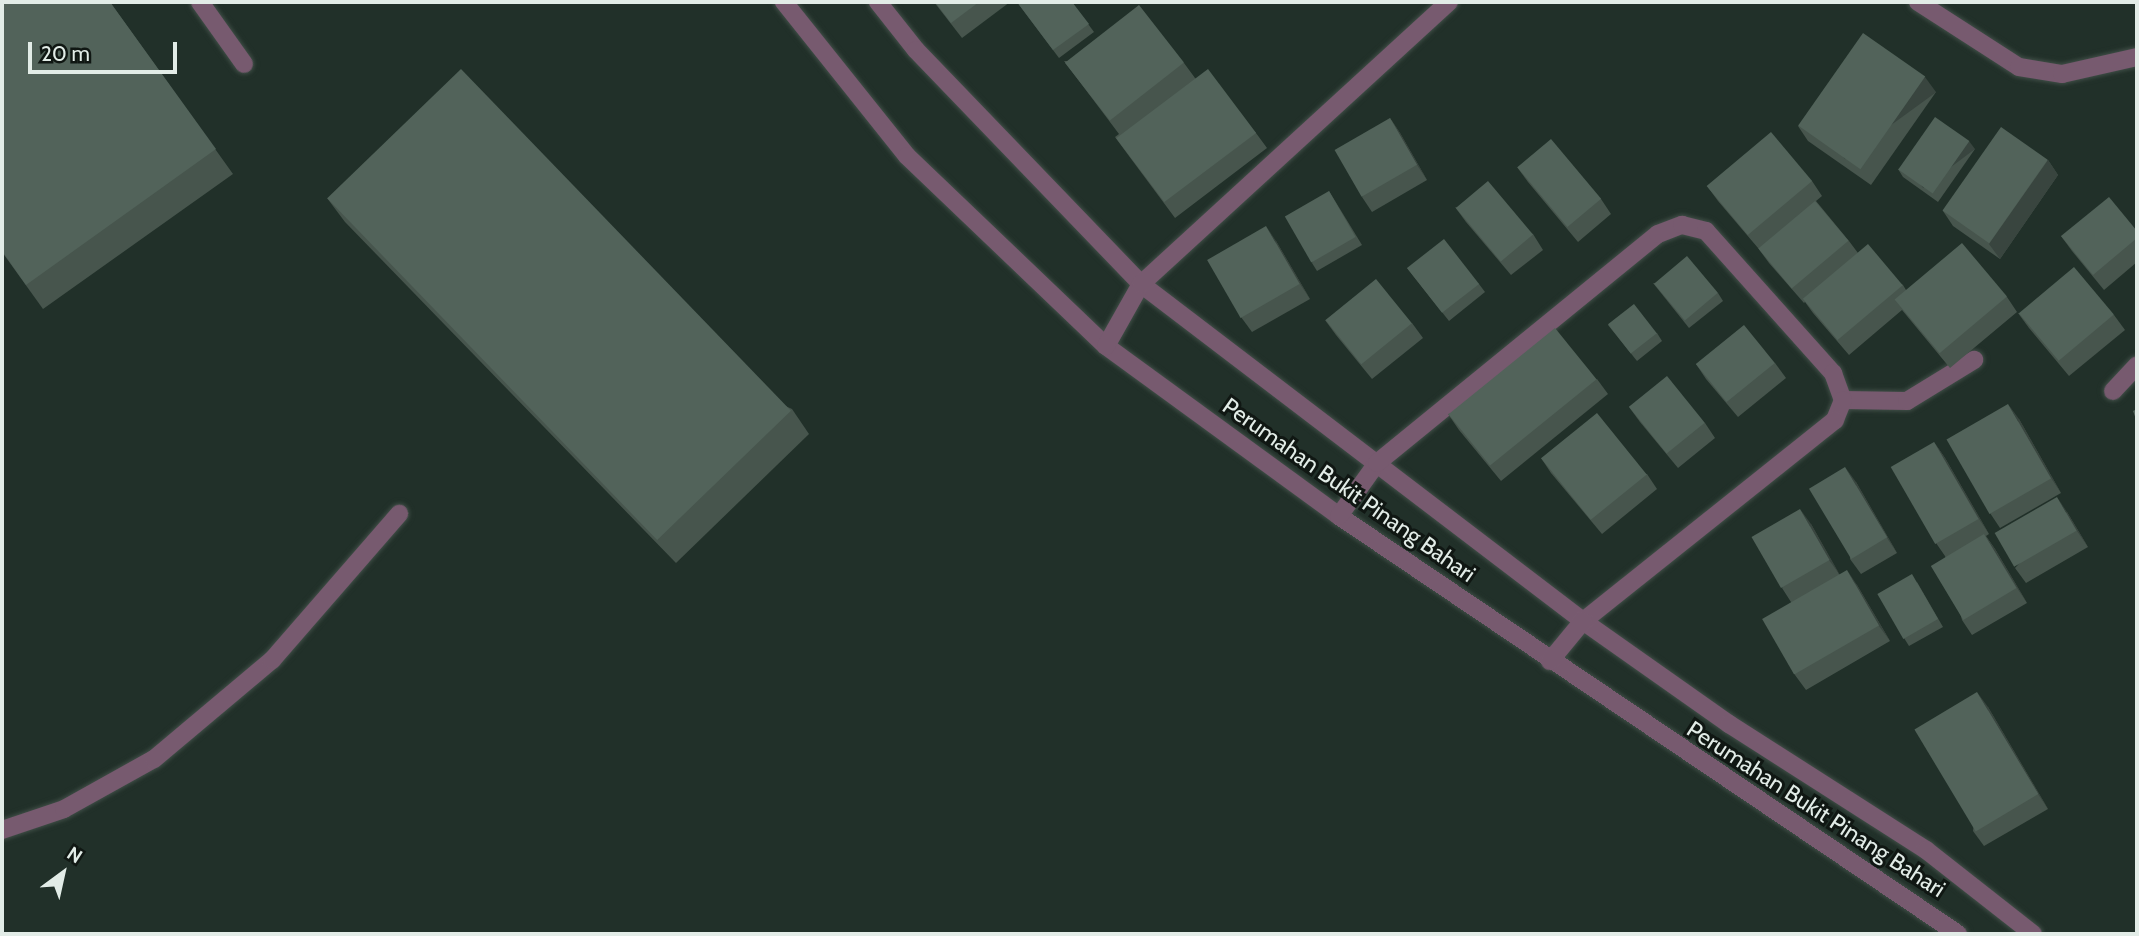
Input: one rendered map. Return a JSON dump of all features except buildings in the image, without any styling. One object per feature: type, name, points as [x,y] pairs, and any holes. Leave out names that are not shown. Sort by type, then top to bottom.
[{"type":"street","points":[[200,2],[244,64]]},
{"type":"street","name":"Perumahan Bukit Pinang Bahari","points":[[784,2],[907,156],[1106,346],[1339,516],[1958,934]]},
{"type":"street","name":"Perumahan Bukit Pinang Bahari","points":[[878,2],[916,50],[1142,284],[1583,621],[1729,724],[1926,850],[2033,934]]},
{"type":"street","points":[[1106,346],[1142,284],[1449,2]]},
{"type":"street","points":[[1918,2],[2019,67],[2062,74],[2137,57]]},
{"type":"street","points":[[1339,516],[1377,463],[1658,234],[1682,225],[1706,231],[1833,373],[1843,400],[1835,420],[1583,621],[1550,661]]},
{"type":"street","points":[[1843,400],[1907,401],[1974,360]]},
{"type":"street","points":[[2113,391],[2137,365]]},
{"type":"street","points":[[2,830],[64,809],[155,759],[272,660],[399,514]]}]
